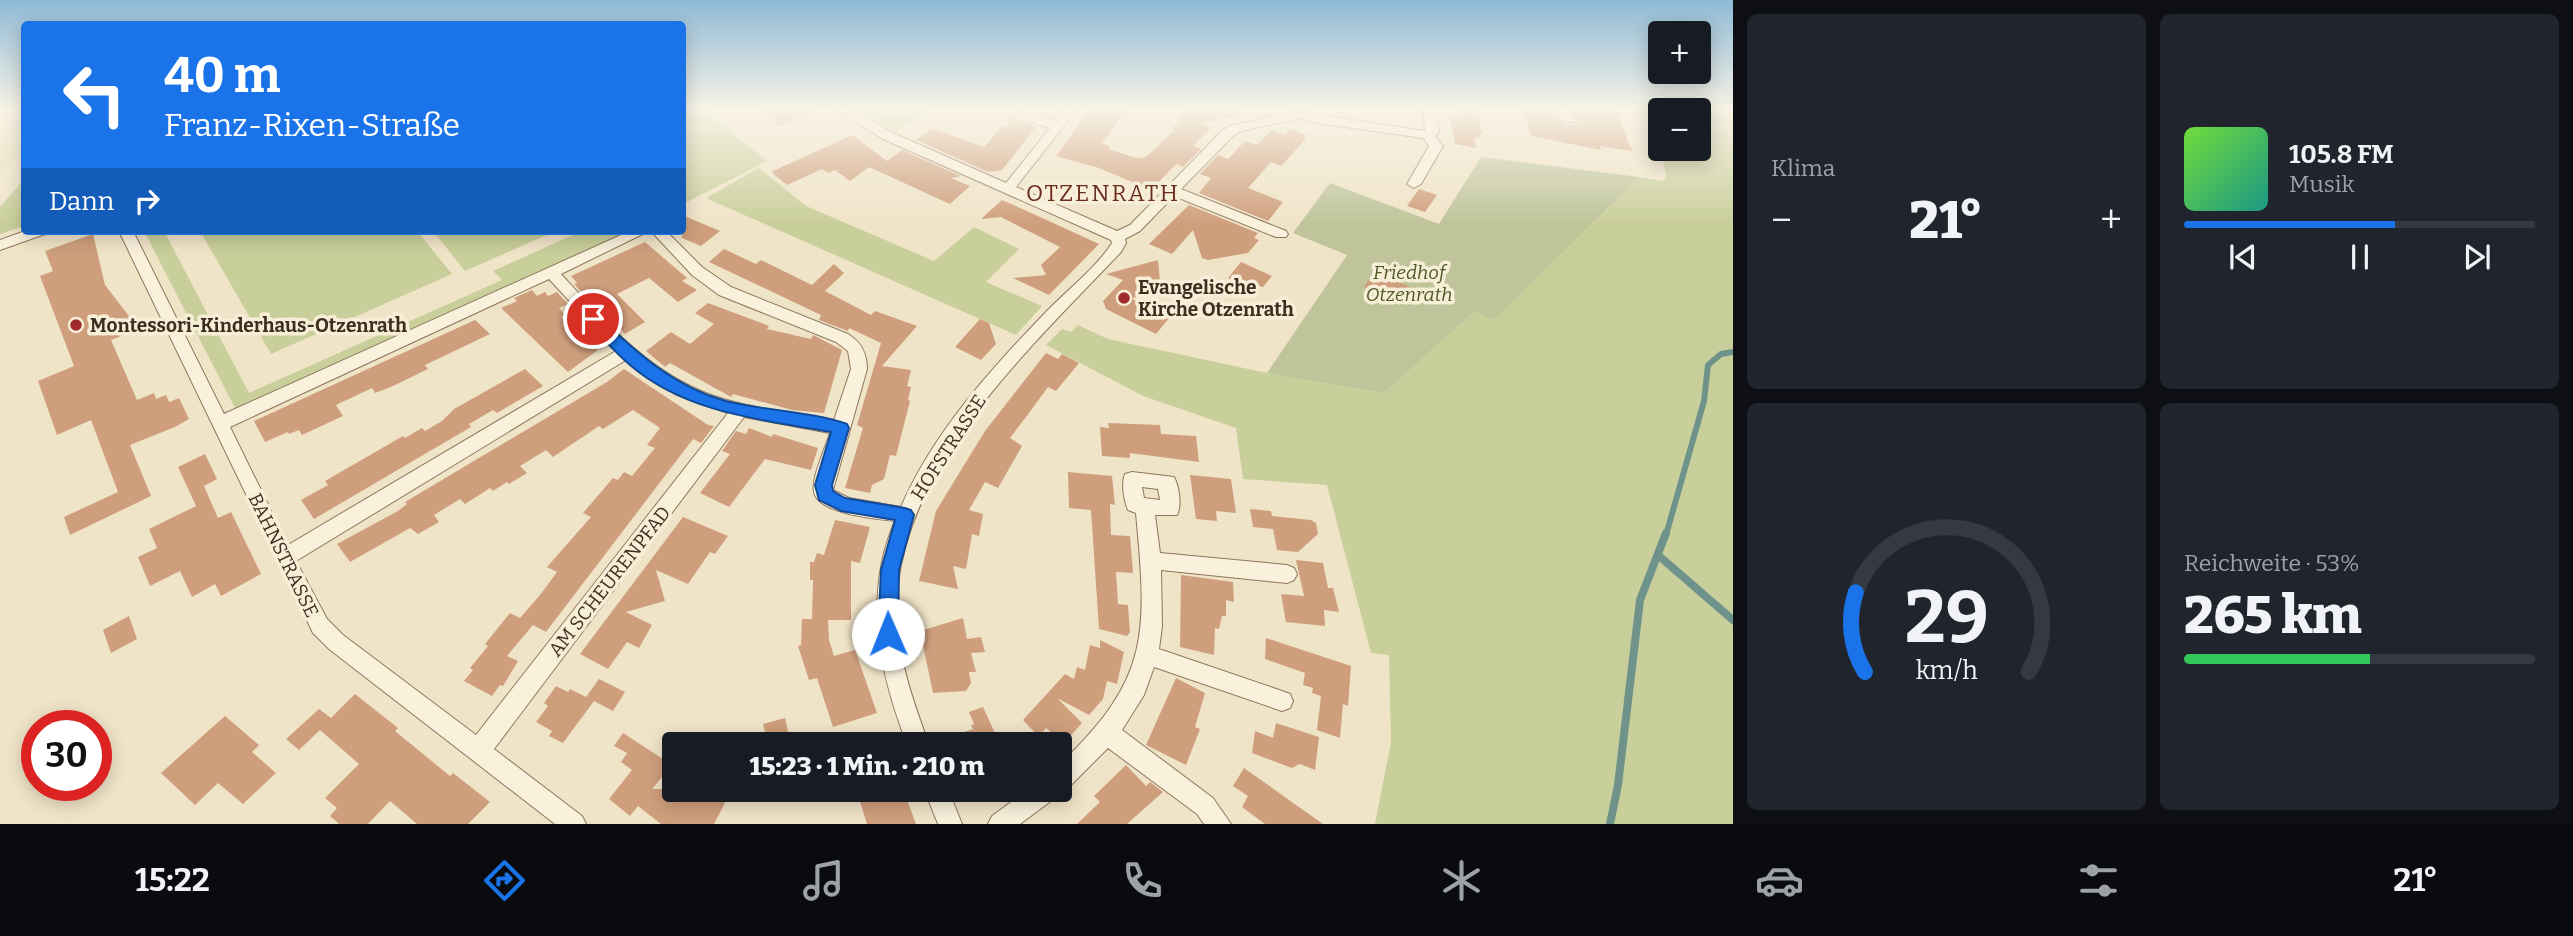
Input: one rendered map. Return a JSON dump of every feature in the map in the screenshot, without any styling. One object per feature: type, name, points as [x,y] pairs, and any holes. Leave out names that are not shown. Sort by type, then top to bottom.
[{"type":"street","points":[[915,147],[1117,237],[1133,230],[1214,147]]},
{"type":"street","points":[[1009,187],[1041,147]]},
{"type":"street","points":[[1414,184],[1435,147]]},
{"type":"street","points":[[1171,190],[1281,234]]},
{"type":"street","points":[[0,245],[29,235]]},
{"type":"street","name":"BAHNSTRASSE","points":[[127,235],[309,608],[327,634],[574,824]]},
{"type":"street","points":[[219,424],[633,235]]},
{"type":"street","points":[[662,235],[697,271],[718,287],[851,344],[858,352],[859,369],[823,485],[825,495],[841,504],[905,515]]},
{"type":"street","name":"HOFSTRASSE","points":[[914,732],[896,680],[887,622],[890,570],[905,515],[942,452],[975,404],[1025,345],[1116,249],[1119,244],[1117,237]]},
{"type":"street","points":[[551,272],[625,353],[676,387],[711,402],[740,410],[841,428]]},
{"type":"street","points":[[285,557],[625,353]]},
{"type":"street","name":"AM SCHEURENPFAD","points":[[478,751],[740,410]]},
{"type":"street","points":[[1072,768],[1107,733],[1133,696],[1149,655],[1154,612],[1145,507]]},
{"type":"street","points":[[1151,561],[1287,574]]},
{"type":"street","points":[[1149,655],[1282,701]]},
{"type":"street","points":[[1107,733],[1205,806],[1219,824]]},
{"type":"street","points":[[941,802],[950,824]]},
{"type":"street","points":[[1000,824],[1031,802]]},
{"type":"shaded area","points":[[0,147],[21,147],[21,155],[0,173]]},
{"type":"green space","points":[[686,147],[750,147],[767,161],[686,202]]},
{"type":"green space","points":[[1711,147],[1733,147],[1733,824],[1375,824],[1391,742],[1389,655],[1371,653],[1327,485],[1243,479],[1236,428],[1143,396],[1046,345],[1062,329],[1071,332],[1078,325],[1108,339],[1267,373],[1384,393],[1474,312],[1495,320],[1639,177],[1663,181],[1667,177],[1663,161],[1711,161]]},
{"type":"green space","name":"Friedhof Otzenrath","points":[[1481,157],[1639,177],[1495,320],[1474,312],[1384,393],[1267,373],[1347,255],[1293,233],[1330,183],[1439,224]]},
{"type":"green space","points":[[759,168],[806,206],[934,261],[974,227],[1019,249],[986,282],[1042,306],[1016,335],[706,198]]},
{"type":"green space","points":[[21,182],[21,227],[0,234],[0,207]]},
{"type":"green space","points":[[146,235],[166,235],[249,393],[502,280],[493,271],[573,235],[619,235],[236,410]]},
{"type":"green space","points":[[202,235],[420,235],[452,274],[271,354]]},
{"type":"green space","points":[[436,235],[547,235],[465,271]]},
{"type":"building","points":[[825,147],[869,147],[887,161],[902,150],[961,176],[951,178],[970,186],[950,204],[869,167],[850,181],[835,170],[828,173],[822,169],[787,185],[771,172]]},
{"type":"building","points":[[933,147],[1020,147],[1002,170],[988,172]]},
{"type":"building","points":[[1062,147],[1109,147],[1136,158],[1146,157],[1156,147],[1201,149],[1183,167],[1176,164],[1151,190],[1099,168],[1056,156]]},
{"type":"building","points":[[1239,147],[1298,147],[1281,166],[1271,162],[1248,188],[1283,202],[1268,221],[1199,193],[1211,178],[1200,174],[1218,155],[1228,159]]},
{"type":"building","points":[[1609,147],[1631,147],[1632,151]]},
{"type":"building","points":[[1419,189],[1437,195],[1425,212],[1407,206]]},
{"type":"building","points":[[1002,200],[1099,244],[1049,295],[1013,278],[1046,275],[1041,265],[1060,247],[1001,217],[981,219]]},
{"type":"building","points":[[1189,205],[1258,233],[1254,238],[1259,240],[1248,253],[1208,260],[1202,258],[1193,230],[1172,254],[1149,244]]},
{"type":"building","points":[[686,217],[720,231],[701,246],[682,238],[682,235],[686,235]]},
{"type":"building","points":[[93,235],[105,285],[139,329],[111,340],[137,400],[154,393],[156,399],[166,395],[169,402],[179,398],[189,419],[130,445],[151,496],[70,535],[64,517],[118,492],[91,420],[57,435],[38,381],[74,366],[40,276],[53,271],[45,251]]},
{"type":"building","points":[[645,242],[687,278],[682,281],[697,290],[678,302],[649,278],[617,294],[645,322],[625,334],[589,294],[585,296],[574,284],[577,283],[571,276]]},
{"type":"building","points":[[724,249],[756,264],[761,260],[812,285],[834,264],[844,273],[825,291],[871,315],[875,311],[917,326],[882,366],[911,370],[907,386],[911,387],[910,401],[896,456],[890,455],[884,479],[872,485],[870,493],[845,488],[863,428],[857,425],[881,343],[849,328],[848,331],[819,320],[821,315],[709,262]]},
{"type":"building","name":"Evangelische Kirche Otzenrath","points":[[1158,260],[1160,281],[1132,299],[1170,317],[1156,334],[1106,309],[1103,301],[1123,280],[1106,274]]},
{"type":"building","points":[[1241,262],[1272,276],[1263,287],[1259,286],[1255,290],[1228,278]]},
{"type":"building","points":[[1374,272],[1410,287],[1401,302],[1364,287]]},
{"type":"building","points":[[532,290],[537,296],[545,292],[548,296],[557,292],[568,304],[559,308],[565,315],[561,317],[598,350],[568,372],[501,308],[517,301],[514,298]]},
{"type":"building","points":[[708,303],[769,326],[767,329],[811,339],[813,335],[842,350],[824,413],[792,410],[733,394],[731,397],[670,363],[665,367],[646,351],[671,332],[690,344],[714,324],[695,313]]},
{"type":"building","points":[[980,319],[989,323],[996,344],[981,360],[955,347]]},
{"type":"building","points":[[475,320],[490,334],[425,365],[428,369],[393,386],[375,393],[372,388],[336,405],[343,416],[302,435],[299,430],[289,434],[288,432],[265,442],[254,421]]},
{"type":"building","points":[[1046,353],[1058,359],[1062,354],[1079,363],[1056,391],[1048,387],[1010,438],[1022,446],[998,488],[985,482],[969,510],[983,514],[979,536],[972,534],[966,569],[953,566],[958,589],[919,581],[936,511],[985,431]]},
{"type":"building","points":[[525,369],[543,386],[497,413],[493,410],[469,424],[471,427],[314,519],[301,500],[328,485],[325,481],[403,436],[405,438],[422,428],[425,431],[442,421],[454,409]]},
{"type":"building","points":[[624,369],[708,425],[714,426],[701,443],[693,439],[546,632],[533,625],[507,656],[518,661],[503,686],[500,685],[492,696],[464,681],[473,670],[470,668],[488,646],[485,644],[510,613],[520,618],[540,595],[557,572],[547,567],[591,517],[583,513],[613,478],[618,480],[624,472],[632,476],[655,448],[647,445],[660,428],[633,410],[603,429],[599,426],[553,457],[546,450],[520,466],[527,473],[509,484],[507,482],[493,491],[490,488],[465,504],[460,499],[434,515],[439,522],[418,534],[410,528],[350,562],[337,544],[398,511],[407,504],[405,502],[607,382]]},
{"type":"building","points":[[1108,423],[1160,425],[1161,434],[1196,436],[1199,462],[1130,453],[1130,458],[1102,456],[1100,427],[1109,428]]},
{"type":"building","points":[[749,428],[772,437],[773,434],[818,448],[811,470],[765,459],[729,507],[700,493],[730,454],[722,451],[736,431],[746,434]]},
{"type":"building","points":[[205,454],[217,479],[204,486],[218,518],[231,512],[261,574],[221,596],[215,584],[192,597],[180,571],[150,586],[138,557],[157,548],[149,529],[196,506],[178,467]]},
{"type":"building","points":[[1068,472],[1112,476],[1115,505],[1110,504],[1111,535],[1130,536],[1133,573],[1116,572],[1118,604],[1128,605],[1130,632],[1127,636],[1099,629],[1091,510],[1069,508]]},
{"type":"building","points":[[1190,475],[1231,479],[1236,513],[1216,511],[1217,521],[1196,519]]},
{"type":"building","points":[[1250,509],[1271,511],[1272,516],[1311,520],[1316,523],[1318,534],[1298,552],[1277,550],[1273,529],[1253,527]]},
{"type":"building","points":[[683,517],[728,536],[715,554],[710,552],[688,584],[656,570],[665,601],[626,612],[652,625],[639,648],[627,642],[608,669],[580,654]]},
{"type":"building","points":[[835,520],[870,527],[860,563],[851,561],[851,620],[828,620],[829,640],[834,656],[855,650],[877,713],[833,727],[817,678],[809,680],[798,646],[801,645],[802,619],[812,619],[813,580],[810,580],[810,562],[814,562],[817,553],[824,555]]},
{"type":"building","points":[[1296,560],[1323,563],[1328,588],[1333,588],[1339,612],[1324,610],[1325,626],[1286,622],[1281,594],[1304,596]]},
{"type":"building","points":[[1181,575],[1233,582],[1234,602],[1226,600],[1226,616],[1222,616],[1219,629],[1215,628],[1214,655],[1180,647]]},
{"type":"building","points":[[129,616],[137,639],[111,653],[103,630]]},
{"type":"building","points":[[963,618],[967,639],[981,637],[985,652],[971,653],[976,672],[969,672],[971,683],[966,691],[933,693],[920,631]]},
{"type":"building","points":[[1266,638],[1351,666],[1348,706],[1343,704],[1340,738],[1317,730],[1321,696],[1312,693],[1313,688],[1303,685],[1305,673],[1265,659]]},
{"type":"building","points":[[1100,640],[1124,652],[1117,684],[1107,681],[1103,699],[1089,715],[1057,698],[1082,723],[1072,734],[1072,732],[1051,732],[1046,728],[1043,732],[1034,732],[1023,720],[1065,674],[1074,679],[1077,667],[1085,670],[1090,645],[1100,648]]},
{"type":"building","points":[[1176,678],[1205,693],[1195,727],[1200,729],[1186,765],[1146,745]]},
{"type":"building","points":[[599,679],[625,692],[613,711],[594,701],[563,743],[549,736],[552,731],[536,722],[548,706],[544,703],[556,686],[586,697]]},
{"type":"building","points":[[355,694],[398,728],[395,731],[450,776],[453,773],[490,802],[468,824],[417,824],[390,801],[368,824],[339,824],[330,816],[337,808],[325,798],[359,764],[320,730],[299,750],[286,739],[319,709],[331,718]]},
{"type":"building","points":[[983,707],[994,732],[964,732],[973,729],[971,725],[974,724],[969,712]]},
{"type":"building","points":[[225,716],[259,745],[252,752],[276,773],[243,804],[218,783],[195,805],[161,773]]},
{"type":"building","points":[[785,718],[788,732],[765,732],[763,724]]},
{"type":"building","points":[[1276,723],[1319,737],[1315,770],[1300,764],[1292,768],[1252,753],[1255,731],[1273,738]]},
{"type":"building","points":[[623,733],[662,758],[662,777],[652,789],[662,789],[662,802],[725,803],[714,824],[661,824],[638,806],[630,816],[609,799],[632,770],[621,762],[627,753],[614,746]]},
{"type":"building","points":[[1126,765],[1146,786],[1150,782],[1163,792],[1127,824],[1077,824],[1100,802],[1094,796]]},
{"type":"building","points":[[1244,768],[1323,824],[1265,824],[1242,807],[1248,796],[1233,786]]},
{"type":"building","points":[[860,802],[908,802],[916,824],[867,824]]},
{"type":"waterway","points":[[1666,535],[1704,401],[1708,365],[1721,354],[1733,352]]},
{"type":"waterway","points":[[1610,824],[1618,785],[1640,600],[1666,533]]},
{"type":"waterway","points":[[1659,556],[1733,620]]},
{"type":"place","name":"Evangelische Kirche Otzenrath","points":[[1124,298]]},
{"type":"place","name":"Montessori-Kinderhaus-Otzenrath","points":[[76,325]]},
{"type":"district","name":"OTZENRATH","points":[[1103,193]]},
{"type":"route","points":[[593,319],[625,353],[661,378],[698,397],[724,407],[841,428],[823,485],[825,495],[841,504],[905,515],[894,546],[888,583],[888,634]]}]
